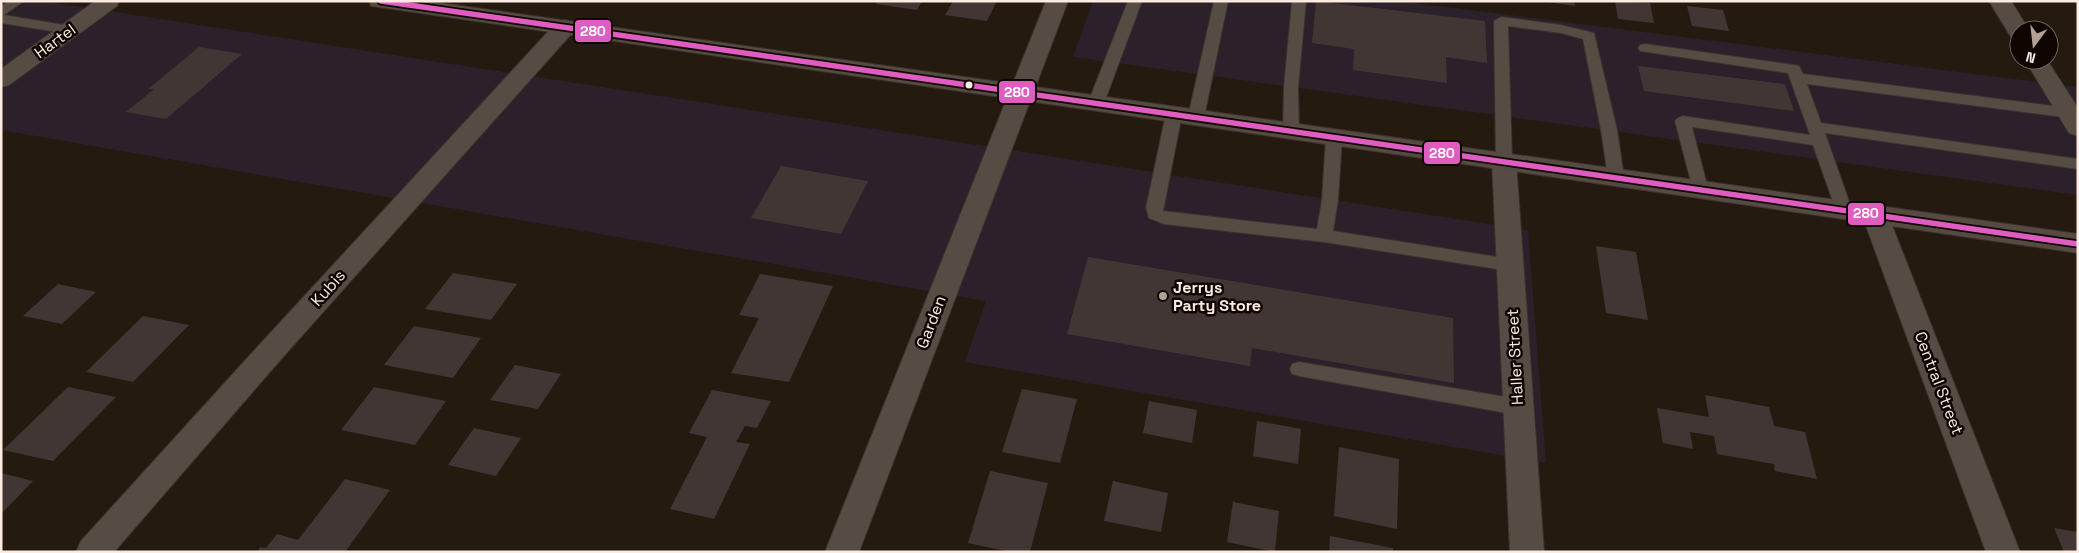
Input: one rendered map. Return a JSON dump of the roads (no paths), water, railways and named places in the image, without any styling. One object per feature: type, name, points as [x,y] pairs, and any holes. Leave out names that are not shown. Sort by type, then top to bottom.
[{"type":"main road","points":[[379,1],[2078,244]]},
{"type":"street","name":"Hartel","points":[[1,80],[109,1]]},
{"type":"street","name":"Garden","points":[[842,552],[1057,1]]},
{"type":"street","points":[[2000,1],[2012,20]]},
{"type":"street","name":"Kubis","points":[[93,552],[565,27]]},
{"type":"street","points":[[2043,70],[2075,118]]},
{"type":"street","name":"Haller Street","points":[[1504,161],[1527,552]]},
{"type":"street","name":"Central Street","points":[[1875,215],[2003,552]]},
{"type":"lane","points":[[1,12],[17,1]]},
{"type":"lane","points":[[1096,103],[1136,1]]},
{"type":"lane","points":[[1221,1],[1154,208],[1155,214],[1164,218],[1324,236],[1510,266]]},
{"type":"lane","points":[[1291,131],[1291,87],[1299,1]]},
{"type":"lane","points":[[1,19],[70,30]]},
{"type":"lane","points":[[1504,161],[1501,21],[1561,28],[1589,36],[1609,130],[1616,178]]},
{"type":"lane","points":[[1645,48],[1794,69],[1844,210]]},
{"type":"lane","points":[[1797,78],[2075,118]]},
{"type":"lane","points":[[1700,190],[1683,120],[2078,164]]},
{"type":"lane","points":[[1324,236],[1330,200],[1334,137]]},
{"type":"lane","points":[[1299,369],[1518,407]]},
{"type":"place","name":"Jerrys Party Store","points":[[1163,296]]}]
